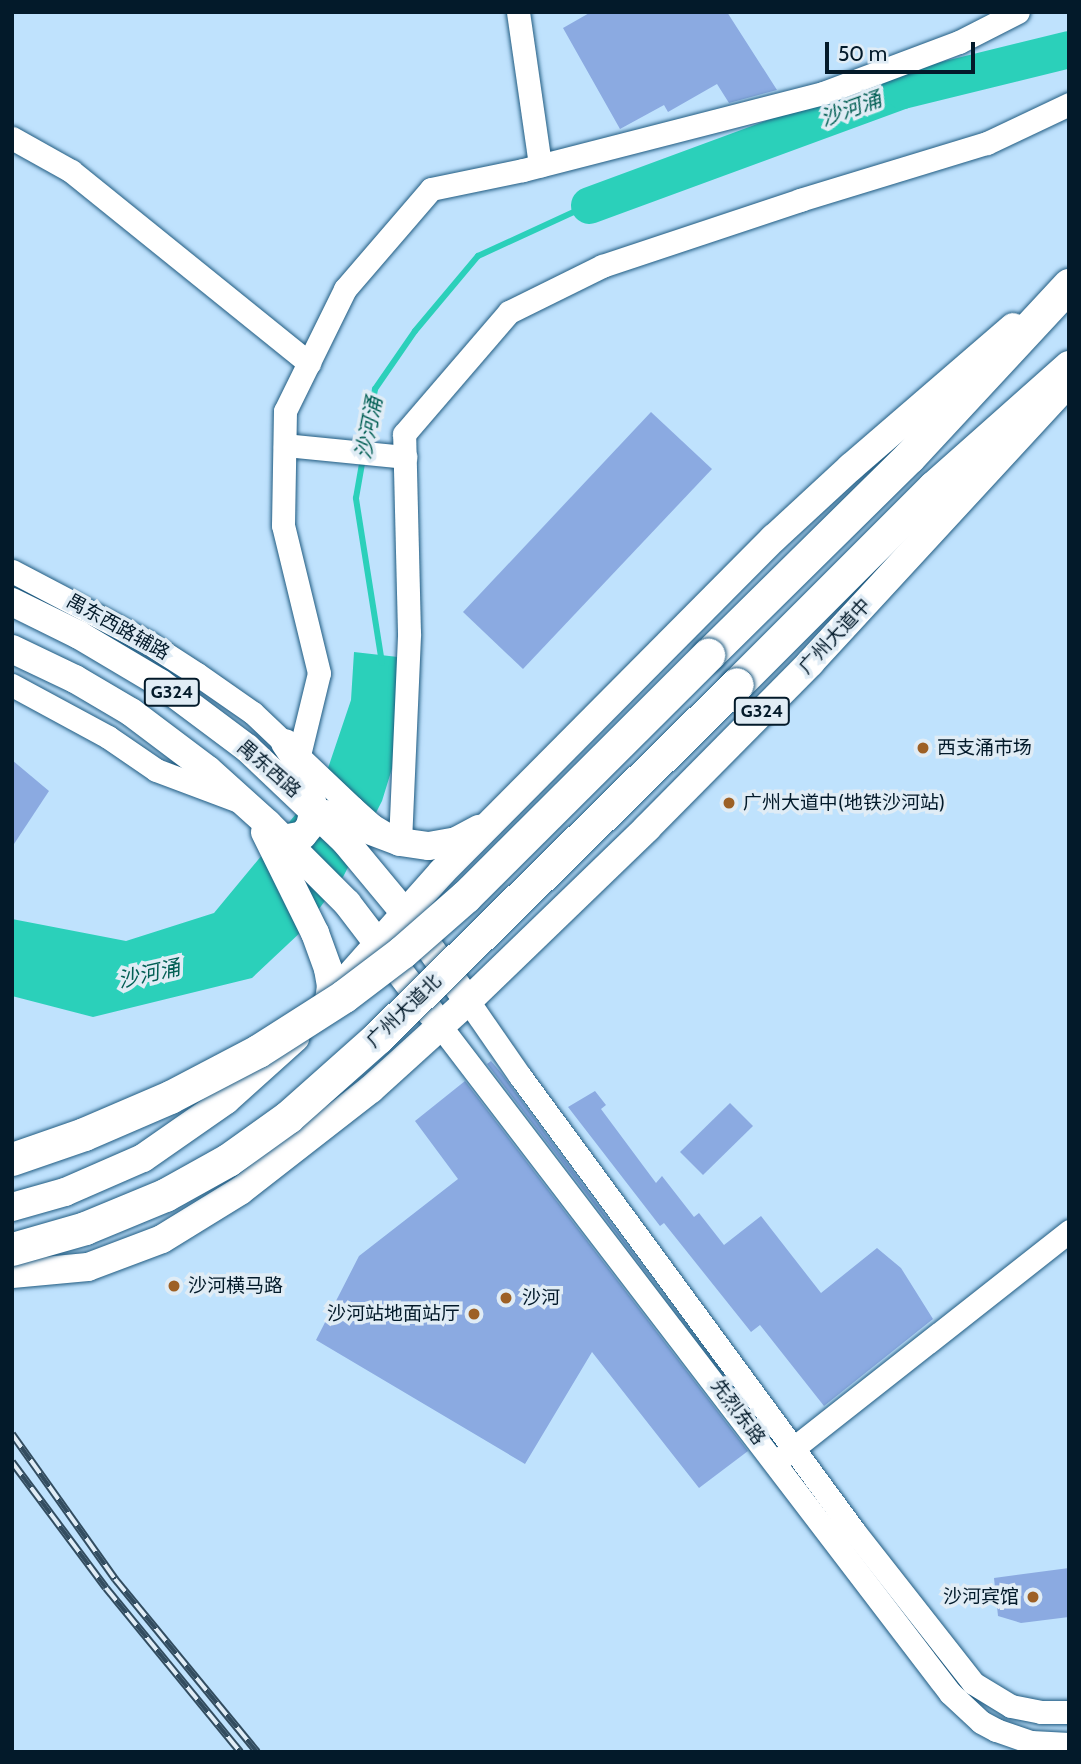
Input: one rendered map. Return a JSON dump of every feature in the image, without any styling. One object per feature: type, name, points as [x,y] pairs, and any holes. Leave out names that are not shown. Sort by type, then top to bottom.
[{"type":"highway","points":[[12,1159],[84,1135],[170,1097],[258,1051],[344,996],[402,952],[466,896],[909,457],[1069,283]]},
{"type":"highway","name":"广州大道中","points":[[737,684],[934,487],[1069,367]]},
{"type":"highway","name":"广州大道北","points":[[12,1249],[85,1228],[165,1195],[228,1160],[288,1117],[378,1037],[737,684]]},
{"type":"main road","name":"G324","points":[[326,812],[400,842],[429,846],[456,841],[493,820],[814,500],[1069,283]]},
{"type":"main road","name":"广州大道中","points":[[442,1027],[647,828],[810,663],[1069,382]]},
{"type":"main road","name":"禺东西路","points":[[12,602],[79,635],[160,683],[326,812],[404,912],[468,1001]]},
{"type":"main road","name":"G324","points":[[12,649],[75,679],[131,712],[208,770],[251,808],[288,856],[347,902],[442,1027]]},
{"type":"main road","points":[[292,749],[326,812],[310,826],[288,856],[328,969],[331,986],[329,1000]]},
{"type":"main road","points":[[12,1207],[113,1173],[164,1144],[258,1074],[329,1000],[404,912],[493,820]]},
{"type":"main road","name":"广州大道北","points":[[12,1274],[88,1267],[124,1255],[199,1218],[292,1153],[442,1027]]},
{"type":"street","points":[[518,12],[540,165]]},
{"type":"street","points":[[292,749],[318,673],[283,525],[285,411],[345,289],[431,189],[540,165],[823,93],[959,42],[1018,12]]},
{"type":"street","points":[[400,842],[409,633],[399,456],[404,434],[509,312],[602,266],[800,200],[987,143],[1069,104]]},
{"type":"street","points":[[12,138],[71,171],[309,363]]},
{"type":"street","points":[[285,445],[399,456]]},
{"type":"street","name":"禺东西路辅路","points":[[12,571],[149,643],[253,713],[325,782],[326,812]]},
{"type":"street","points":[[12,685],[108,737],[156,770],[251,808]]},
{"type":"street","name":"先烈东路","points":[[468,1001],[950,1693],[981,1722],[1029,1747],[1069,1744]]},
{"type":"street","name":"先烈东路","points":[[442,1027],[785,1455],[972,1683],[1011,1706],[1041,1712],[1069,1712]]},
{"type":"street","points":[[785,1455],[1069,1231]]},
{"type":"water","points":[[354,652],[398,657],[394,762],[382,801],[343,877],[303,930],[252,978],[93,1017],[12,996],[12,919],[126,941],[214,913],[324,780],[351,700]]},
{"type":"building","points":[[591,12],[727,12],[777,90],[729,103],[717,84],[668,112],[664,105],[620,129],[563,28]]},
{"type":"building","points":[[651,412],[712,469],[523,669],[463,612]]},
{"type":"building","points":[[12,760],[49,791],[12,847]]},
{"type":"building","points":[[491,1061],[502,1074],[662,1293],[487,1064]]},
{"type":"building","name":"沙河","points":[[465,1081],[748,1451],[699,1488],[592,1352],[525,1464],[316,1340],[359,1256],[458,1179],[415,1121]]},
{"type":"building","points":[[595,1091],[606,1105],[601,1109],[656,1183],[662,1176],[694,1217],[699,1213],[724,1245],[761,1216],[821,1293],[877,1248],[901,1268],[933,1319],[824,1406],[760,1325],[751,1332],[664,1223],[660,1226],[568,1107]]},
{"type":"building","points":[[730,1103],[753,1126],[703,1175],[680,1152]]},
{"type":"building","name":"沙河宾馆","points":[[1069,1568],[1069,1617],[1021,1623],[998,1616],[994,1578]]},
{"type":"waterway","name":"沙河涌","points":[[589,205],[902,90],[1069,49]]},
{"type":"waterway","name":"沙河涌","points":[[382,663],[356,498],[375,389],[415,331],[478,256],[589,205]]},
{"type":"railway","points":[[12,1434],[115,1579],[257,1752]]},
{"type":"railway","points":[[12,1462],[106,1588],[240,1752]]},
{"type":"place","name":"西支涌市场","points":[[923,748]]},
{"type":"place","name":"广州大道中(地铁沙河站)","points":[[729,803]]},
{"type":"place","name":"沙河横马路","points":[[174,1286]]},
{"type":"place","name":"沙河","points":[[506,1298]]},
{"type":"place","name":"沙河站地面站厅","points":[[474,1314]]},
{"type":"place","name":"沙河宾馆","points":[[1033,1597]]}]
